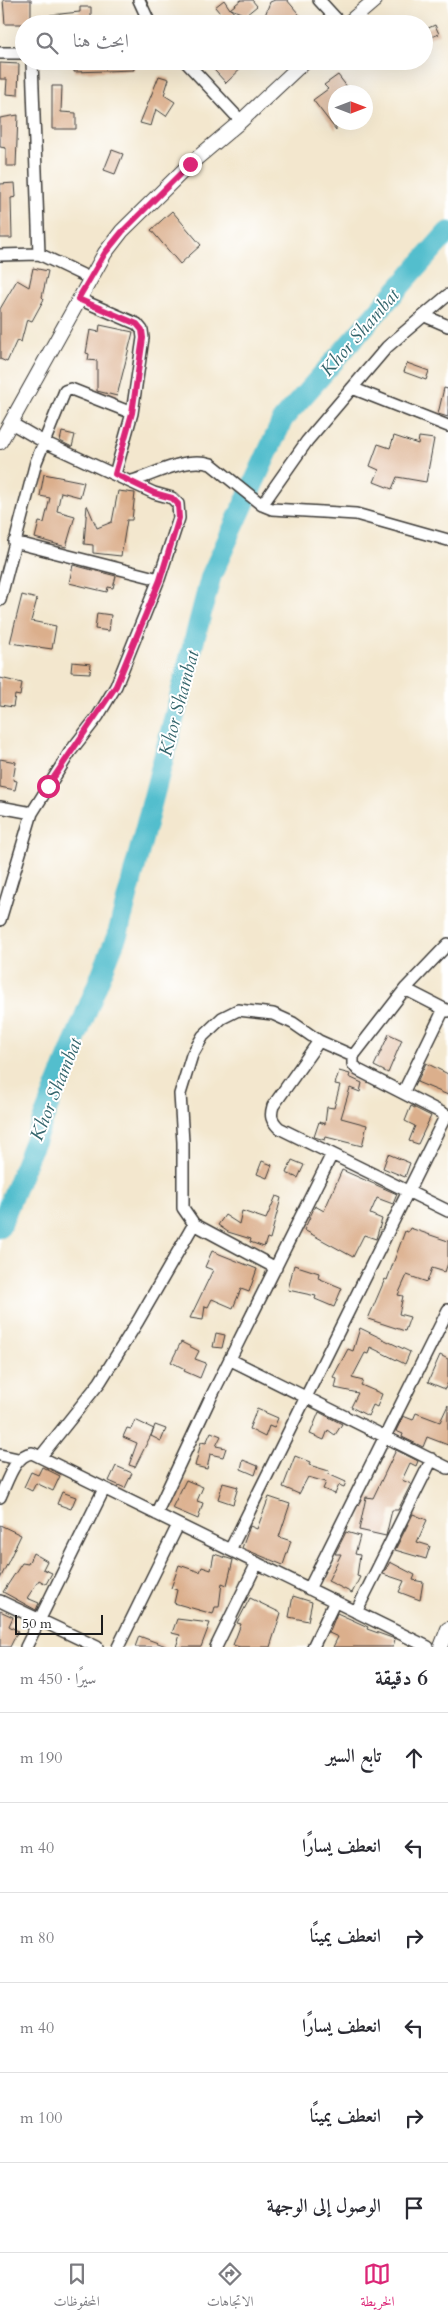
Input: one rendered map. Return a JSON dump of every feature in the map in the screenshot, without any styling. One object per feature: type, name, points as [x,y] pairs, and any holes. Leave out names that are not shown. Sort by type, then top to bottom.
[{"type":"street","points":[[138,0],[146,15]]},
{"type":"street","points":[[319,0],[333,15]]},
{"type":"street","points":[[358,15],[375,0]]},
{"type":"street","points":[[0,53],[15,53]]},
{"type":"street","points":[[32,70],[39,254]]},
{"type":"street","points":[[193,70],[241,121]]},
{"type":"street","points":[[0,442],[89,278],[105,253],[122,232],[190,164],[241,121],[295,70]]},
{"type":"street","points":[[0,255],[39,254],[89,278]]},
{"type":"street","points":[[262,505],[301,448],[387,347],[448,295]]},
{"type":"street","points":[[78,299],[137,324],[142,330],[143,338],[132,413],[115,474]]},
{"type":"street","points":[[425,316],[448,326]]},
{"type":"street","points":[[352,388],[448,426]]},
{"type":"street","points":[[0,600],[14,542],[44,442],[68,389],[132,413]]},
{"type":"street","points":[[0,920],[32,813],[70,752],[98,716],[116,686],[160,580],[179,518],[178,504],[172,498],[154,493],[132,481],[44,442],[10,423]]},
{"type":"street","points":[[132,481],[184,464],[201,461],[210,464],[262,505],[283,510],[356,514],[448,540]]},
{"type":"street","points":[[14,542],[160,580]]},
{"type":"street","points":[[0,806],[32,813]]},
{"type":"street","points":[[230,1550],[447,1116],[358,1070],[353,1064],[353,1056],[405,989],[448,944]]},
{"type":"street","points":[[402,1092],[446,1010],[405,989]]},
{"type":"street","points":[[276,1268],[194,1224],[183,1208],[183,1142],[180,1094],[192,1055],[203,1036],[229,1013],[238,1010],[252,1010],[273,1014],[293,1023],[319,1041],[353,1056]]},
{"type":"street","points":[[319,1041],[273,1106],[270,1115],[272,1122],[279,1128],[448,1211]]},
{"type":"street","points":[[156,1514],[332,1154]]},
{"type":"street","points":[[41,1456],[100,1382],[194,1224]]},
{"type":"street","points":[[309,1589],[448,1310]]},
{"type":"street","points":[[231,1360],[448,1468]]},
{"type":"street","points":[[0,1497],[18,1459],[25,1454],[32,1453],[41,1456],[104,1489],[428,1647]]},
{"type":"street","points":[[0,1455],[18,1459]]},
{"type":"street","points":[[356,1612],[432,1459]]},
{"type":"street","points":[[26,1647],[104,1489]]},
{"type":"street","points":[[118,1647],[178,1525]]},
{"type":"street","points":[[216,1647],[257,1563]]},
{"type":"street","points":[[0,1601],[97,1647]]},
{"type":"street","points":[[313,1647],[335,1602]]},
{"type":"street","points":[[441,1647],[448,1629]]},
{"type":"building","points":[[3,0],[31,0],[31,15],[15,15],[15,24],[5,24]]},
{"type":"building","points":[[224,0],[230,9],[241,0],[252,0],[257,6],[246,15],[231,9],[235,15],[222,15],[215,7]]},
{"type":"building","points":[[287,0],[300,15],[265,15],[270,2]]},
{"type":"building","points":[[80,7],[91,7],[91,15],[50,15],[80,12]]},
{"type":"building","points":[[435,25],[439,34],[433,36],[433,26]]},
{"type":"building","points":[[0,63],[15,64],[15,70],[19,70],[18,95],[6,94],[7,79],[0,79]]},
{"type":"building","points":[[74,70],[134,70],[74,72]]},
{"type":"building","points":[[214,70],[240,70],[226,83]]},
{"type":"building","points":[[338,75],[346,85],[328,85],[328,89],[324,85]]},
{"type":"building","points":[[159,76],[169,79],[164,95],[175,102],[166,116],[156,109],[151,126],[140,123]]},
{"type":"building","points":[[52,86],[62,86],[61,112],[76,113],[76,129],[52,129]]},
{"type":"building","points":[[328,89],[328,120],[313,100]]},
{"type":"building","points":[[18,115],[16,166],[6,166],[6,148],[0,147],[0,118]]},
{"type":"building","points":[[112,150],[123,154],[115,174],[104,170]]},
{"type":"building","points":[[15,183],[16,197],[11,198],[12,238],[0,238],[0,184]]},
{"type":"building","points":[[172,211],[201,245],[180,264],[151,230]]},
{"type":"building","points":[[33,268],[48,271],[42,297],[44,299],[32,321],[27,319],[21,342],[17,340],[7,362],[0,359],[0,309],[17,280],[29,287]]},
{"type":"building","points":[[100,325],[133,332],[117,396],[97,391],[97,361],[88,360],[89,354],[86,353],[90,330],[99,332]]},
{"type":"building","points":[[407,363],[429,371],[426,380],[404,372]]},
{"type":"building","points":[[444,388],[448,389],[448,417],[438,414]]},
{"type":"building","points":[[62,432],[75,435],[72,447],[60,441]]},
{"type":"building","points":[[394,436],[418,444],[419,437],[434,439],[426,482],[397,477],[392,489],[374,482],[379,470],[370,466],[378,444],[390,448]]},
{"type":"building","points":[[44,474],[84,482],[80,497],[61,492],[57,511],[75,516],[66,547],[35,538],[39,522],[44,523],[50,498],[40,496]]},
{"type":"building","points":[[118,491],[135,493],[132,520],[127,520],[121,556],[93,553],[93,545],[84,544],[87,505],[97,528],[112,522]]},
{"type":"building","points":[[73,565],[116,576],[113,588],[108,587],[107,592],[69,583]]},
{"type":"building","points":[[22,595],[37,599],[31,621],[56,626],[52,649],[10,643]]},
{"type":"building","points":[[97,613],[111,615],[109,631],[95,629]]},
{"type":"building","points":[[72,662],[91,664],[90,673],[71,672]]},
{"type":"building","points":[[0,678],[22,683],[20,696],[15,695],[13,707],[0,705]]},
{"type":"building","points":[[0,759],[16,762],[13,780],[17,781],[15,790],[0,787]]},
{"type":"building","points":[[389,1034],[402,1040],[388,1073],[374,1066]]},
{"type":"building","points":[[426,1063],[448,1074],[448,1095],[417,1082]]},
{"type":"building","points":[[339,1071],[350,1074],[349,1077],[362,1083],[360,1092],[350,1088],[341,1118],[367,1125],[362,1146],[326,1137],[325,1140],[314,1137],[319,1122],[325,1124],[327,1107],[334,1108],[340,1085],[335,1084]]},
{"type":"building","points":[[411,1106],[431,1116],[418,1144],[409,1141],[415,1126],[405,1121]]},
{"type":"building","points":[[388,1154],[410,1163],[405,1177],[383,1168]]},
{"type":"building","points":[[292,1160],[304,1165],[298,1178],[286,1173]]},
{"type":"building","points":[[262,1161],[272,1165],[267,1178],[257,1174]]},
{"type":"building","points":[[342,1170],[397,1194],[393,1204],[377,1198],[370,1214],[382,1219],[376,1239],[364,1235],[353,1257],[304,1230],[315,1206],[324,1211]]},
{"type":"building","points":[[276,1196],[281,1198],[270,1239],[267,1238],[264,1247],[250,1242],[251,1239],[228,1232],[218,1225],[225,1215],[239,1224],[242,1211],[266,1219]]},
{"type":"building","points":[[410,1228],[448,1241],[448,1263],[445,1272],[432,1268],[427,1282],[407,1275],[398,1295],[403,1296],[399,1314],[410,1317],[405,1331],[368,1319],[385,1279],[387,1280],[405,1231],[408,1232]]},
{"type":"building","points":[[212,1251],[257,1269],[249,1292],[241,1289],[233,1308],[212,1299],[208,1307],[205,1306],[203,1320],[190,1318],[213,1270],[205,1267]]},
{"type":"building","points":[[294,1265],[319,1273],[318,1278],[342,1288],[334,1307],[315,1299],[316,1296],[288,1290]]},
{"type":"building","points":[[360,1328],[410,1352],[405,1364],[370,1347],[368,1354],[365,1353],[352,1378],[363,1381],[361,1385],[382,1394],[377,1407],[373,1405],[368,1416],[351,1407],[358,1393],[335,1388],[337,1379],[333,1377],[348,1349],[353,1351]]},
{"type":"building","points":[[216,1333],[225,1335],[222,1348],[213,1347]]},
{"type":"building","points":[[181,1342],[199,1351],[195,1359],[206,1363],[200,1378],[184,1371],[185,1369],[171,1362]]},
{"type":"building","points":[[440,1355],[448,1359],[448,1382],[445,1389],[428,1382]]},
{"type":"building","points":[[448,1405],[448,1445],[427,1437],[423,1447],[402,1437],[403,1434],[396,1431],[403,1416],[413,1420],[416,1413],[440,1422]]},
{"type":"building","points":[[257,1409],[278,1418],[274,1428],[269,1426],[265,1437],[249,1429]]},
{"type":"building","points":[[319,1412],[342,1424],[335,1435],[328,1430],[324,1440],[310,1434]]},
{"type":"building","points":[[135,1420],[154,1429],[135,1467],[129,1465],[137,1443],[123,1437],[127,1428],[131,1429]]},
{"type":"building","points":[[155,1425],[166,1429],[161,1441],[151,1436]]},
{"type":"building","points":[[211,1432],[221,1436],[216,1446],[226,1448],[223,1457],[210,1454],[207,1469],[195,1466],[201,1442],[206,1443]]},
{"type":"building","points":[[396,1450],[418,1461],[416,1466],[410,1463],[402,1480],[411,1484],[398,1510],[392,1510],[386,1536],[359,1530],[366,1497],[373,1498]]},
{"type":"building","points":[[295,1456],[310,1462],[309,1465],[329,1471],[328,1474],[346,1482],[344,1487],[339,1485],[335,1494],[323,1489],[326,1482],[308,1477],[299,1494],[283,1487]]},
{"type":"building","points":[[243,1460],[258,1466],[255,1475],[241,1469]]},
{"type":"building","points":[[116,1466],[132,1473],[125,1488],[109,1481]]},
{"type":"building","points":[[42,1467],[60,1476],[53,1491],[36,1483],[32,1491],[24,1487],[31,1472],[38,1475]]},
{"type":"building","points":[[186,1480],[203,1487],[197,1501],[203,1503],[198,1519],[172,1508]]},
{"type":"building","points":[[223,1483],[238,1487],[233,1504],[218,1499]]},
{"type":"building","points":[[62,1492],[76,1497],[71,1509],[57,1504]]},
{"type":"building","points":[[269,1497],[290,1504],[279,1537],[291,1541],[283,1565],[242,1548],[250,1526],[257,1529]]},
{"type":"building","points":[[413,1514],[427,1520],[417,1542],[430,1546],[426,1559],[395,1550]]},
{"type":"building","points":[[0,1525],[21,1535],[0,1579]]},
{"type":"building","points":[[346,1532],[360,1536],[355,1554],[360,1555],[357,1576],[360,1577],[352,1593],[328,1581],[341,1554],[335,1554]]},
{"type":"building","points":[[33,1553],[47,1561],[43,1569],[52,1573],[46,1584],[39,1580],[27,1598],[39,1603],[36,1610],[3,1592],[22,1563],[28,1564]]},
{"type":"building","points":[[214,1554],[233,1560],[227,1585],[222,1583],[219,1607],[215,1607],[213,1614],[174,1603],[177,1590],[171,1588],[179,1565],[200,1572],[202,1567],[211,1570]]},
{"type":"building","points":[[390,1562],[415,1575],[413,1580],[423,1582],[420,1600],[399,1592],[404,1581],[383,1574]]},
{"type":"building","points":[[293,1596],[312,1602],[308,1621],[289,1617]]},
{"type":"building","points":[[250,1598],[281,1613],[270,1647],[240,1647],[233,1645],[241,1624],[237,1623]]},
{"type":"building","points":[[0,1611],[13,1617],[9,1626],[18,1631],[10,1647],[0,1647]]},
{"type":"building","points":[[337,1613],[368,1627],[367,1629],[395,1639],[393,1647],[333,1647],[338,1637],[329,1633]]},
{"type":"building","points":[[177,1619],[210,1623],[201,1647],[176,1647],[180,1635],[172,1633]]},
{"type":"building","points":[[139,1636],[166,1646],[166,1647],[135,1647]]},
{"type":"waterway","name":"Khor Shambat","points":[[0,1227],[118,933],[211,576],[283,419],[448,232]]},
{"type":"route","points":[[48,786],[70,752],[98,716],[116,686],[160,580],[179,518],[178,504],[172,498],[154,493],[115,474],[132,413],[143,338],[142,330],[137,324],[78,299],[105,253],[122,232],[190,164]]}]
